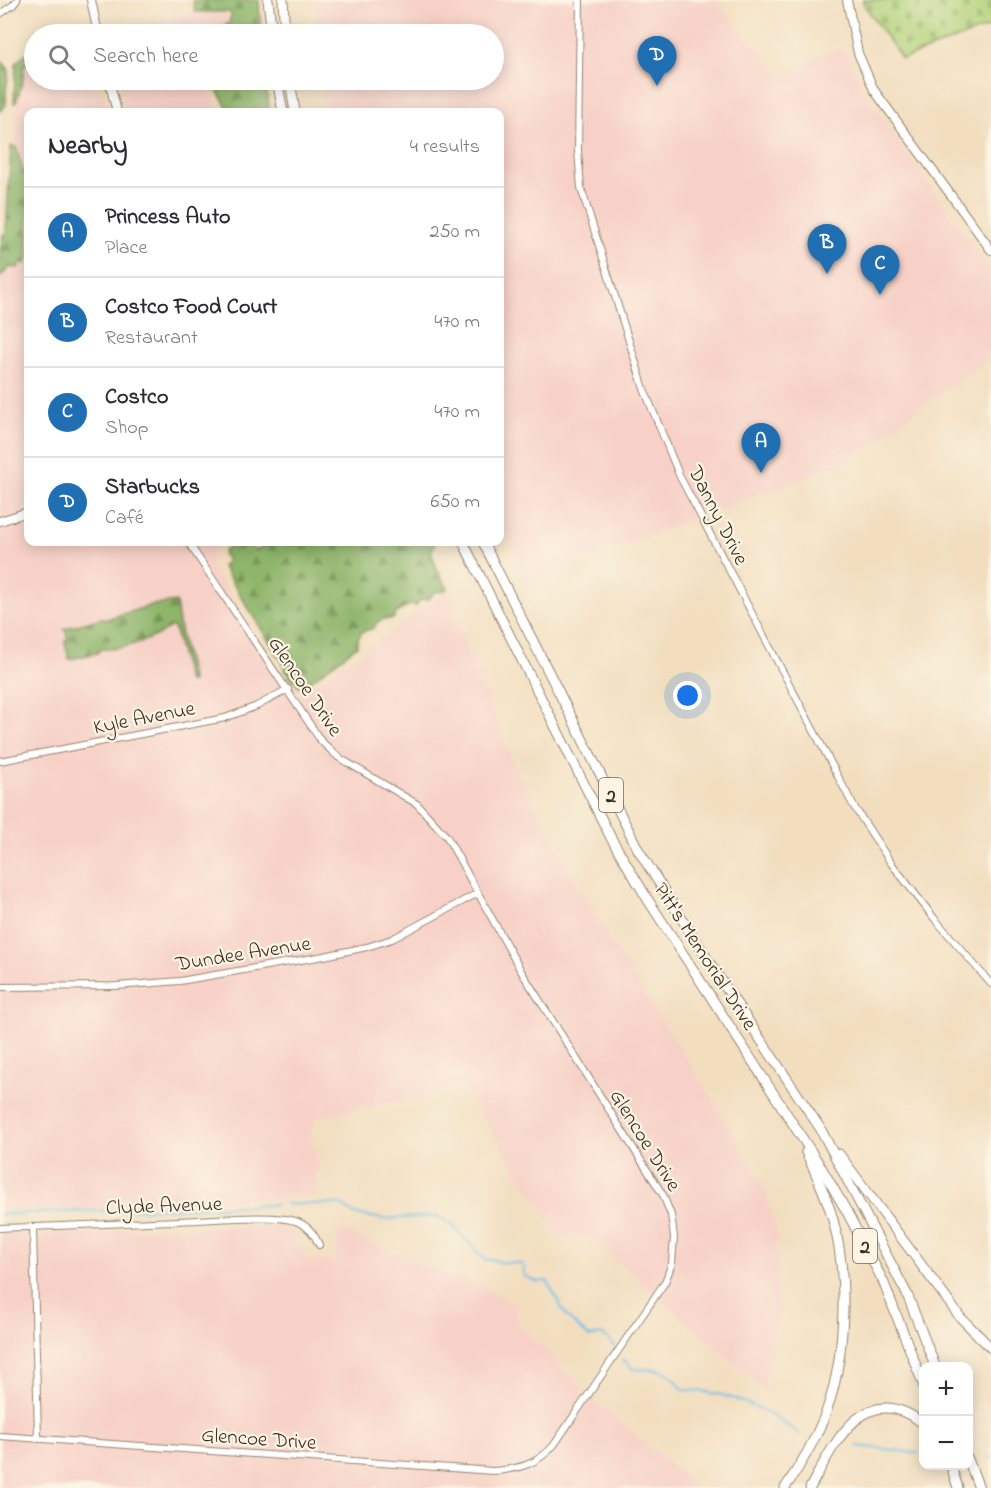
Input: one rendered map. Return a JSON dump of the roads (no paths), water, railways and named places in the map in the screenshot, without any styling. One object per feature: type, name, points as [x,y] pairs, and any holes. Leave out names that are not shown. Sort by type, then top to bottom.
[{"type":"highway","points":[[268,0],[271,24]]},
{"type":"highway","points":[[283,0],[284,24]]},
{"type":"highway","points":[[279,90],[282,108]]},
{"type":"highway","points":[[292,90],[294,108]]},
{"type":"highway","name":"Pitt's Memorial Drive","points":[[465,546],[611,838],[648,900],[788,1115],[866,1246],[919,1373]]},
{"type":"highway","name":"Pitt's Memorial Drive","points":[[485,546],[639,851],[711,966],[820,1128],[907,1294],[933,1362]]},
{"type":"highway","points":[[785,1488],[802,1463],[824,1418],[838,1368],[843,1317],[842,1269],[833,1221],[816,1173],[788,1115]]},
{"type":"highway","points":[[820,1128],[960,1317],[991,1348]]},
{"type":"highway","points":[[810,1488],[844,1429],[862,1415],[884,1409],[896,1409],[919,1421]]},
{"type":"highway","points":[[952,1470],[958,1488]]},
{"type":"highway","points":[[973,1470],[979,1488]]},
{"type":"main road","points":[[91,0],[96,24]]},
{"type":"main road","points":[[847,0],[858,54],[874,90],[991,250]]},
{"type":"main road","points":[[112,90],[116,108]]},
{"type":"main road","points":[[0,521],[24,513]]},
{"type":"street","points":[[0,14],[17,0]]},
{"type":"street","name":"Danny Drive","points":[[580,0],[578,151],[581,188],[644,388],[680,477],[853,805],[891,863],[934,918],[991,984]]},
{"type":"street","name":"Glencoe Drive","points":[[0,1437],[493,1471],[513,1469],[533,1463],[554,1445],[662,1287],[673,1256],[674,1230],[669,1208],[663,1195],[521,971],[447,837],[425,810],[330,750],[311,727],[288,689],[191,546]]},
{"type":"street","name":"Kyle Avenue","points":[[0,761],[225,718],[257,706],[288,689]]},
{"type":"street","name":"Dundee Avenue","points":[[0,987],[100,986],[180,981],[324,956],[392,939],[477,893]]},
{"type":"street","name":"Clyde Avenue","points":[[0,1228],[230,1219],[285,1220],[305,1226],[319,1245]]},
{"type":"street","points":[[33,1227],[38,1438]]},
{"type":"waterway","points":[[286,1204],[340,1204],[354,1214],[384,1219],[438,1216],[451,1224],[485,1260],[493,1259],[523,1265],[524,1276],[538,1282],[547,1281],[567,1317],[589,1337],[602,1334],[615,1346]]},
{"type":"waterway","points":[[0,1214],[276,1205]]},
{"type":"waterway","points":[[623,1359],[633,1369],[653,1369],[667,1373],[684,1390],[715,1393],[744,1402],[772,1415],[798,1433]]},
{"type":"waterway","points":[[857,1446],[918,1453]]},
{"type":"place","name":"Starbucks","points":[[657,86]]},
{"type":"place","name":"Costco Food Court","points":[[827,274]]},
{"type":"place","name":"Costco","points":[[880,295]]},
{"type":"place","name":"Princess Auto","points":[[761,473]]}]
